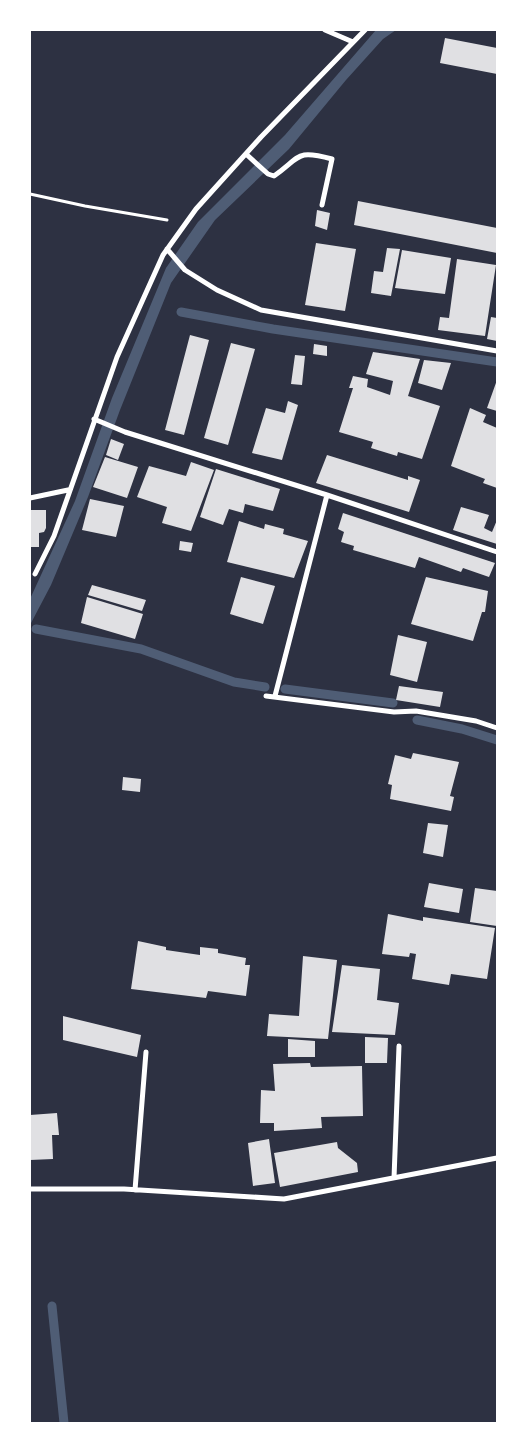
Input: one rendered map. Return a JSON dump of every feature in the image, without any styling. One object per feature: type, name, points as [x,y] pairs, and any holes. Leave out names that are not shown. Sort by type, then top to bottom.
[{"type":"street","points":[[324,30],[354,42]]},
{"type":"street","points":[[36,574],[54,536],[68,490],[136,311],[167,249],[186,223],[246,154],[365,30]]},
{"type":"street","points":[[246,154],[268,174],[274,176],[294,158],[309,153],[332,159],[322,205]]},
{"type":"street","points":[[167,249],[186,270],[218,290],[261,310],[497,352]]},
{"type":"street","points":[[94,419],[125,432],[327,495],[497,552]]},
{"type":"street","points":[[30,498],[68,490]]},
{"type":"street","points":[[275,696],[327,495]]},
{"type":"street","points":[[266,696],[394,712],[416,710],[476,721],[497,728]]},
{"type":"street","points":[[394,1178],[399,1046]]},
{"type":"street","points":[[135,1190],[146,1052]]},
{"type":"street","points":[[30,1189],[135,1190],[284,1199],[497,1158]]},
{"type":"path","points":[[30,194],[85,206],[186,223]]},
{"type":"water","points":[[376,30],[396,30],[383,39],[346,80],[289,149],[215,220],[171,283],[120,410],[88,497],[51,585],[30,625],[30,599],[75,501],[112,398],[166,268],[198,222],[285,135]]},
{"type":"building","points":[[445,38],[497,48],[497,74],[440,63]]},
{"type":"building","points":[[358,201],[497,228],[497,253],[354,225]]},
{"type":"building","points":[[317,210],[330,213],[327,230],[315,226]]},
{"type":"building","points":[[316,243],[356,249],[345,311],[305,305]]},
{"type":"building","points":[[387,248],[400,249],[391,296],[371,293],[374,271],[383,272]]},
{"type":"building","points":[[402,250],[451,258],[445,294],[395,288]]},
{"type":"building","points":[[457,259],[496,265],[485,336],[438,330],[440,317],[449,318]]},
{"type":"building","points":[[491,317],[497,318],[497,341],[487,339]]},
{"type":"building","points":[[190,335],[209,340],[184,435],[165,430]]},
{"type":"building","points":[[231,343],[255,349],[228,445],[204,438]]},
{"type":"building","points":[[314,344],[327,346],[327,356],[313,354]]},
{"type":"building","points":[[373,352],[420,359],[408,396],[440,406],[422,459],[398,452],[397,456],[371,448],[373,442],[339,432],[353,388],[349,388],[353,376],[368,379],[367,387],[390,395],[393,381],[366,374]]},
{"type":"building","points":[[295,355],[305,356],[302,385],[291,384]]},
{"type":"building","points":[[424,360],[451,363],[442,390],[418,383]]},
{"type":"building","points":[[497,380],[497,411],[487,408]]},
{"type":"building","points":[[288,401],[298,405],[282,460],[252,453],[266,408],[285,413]]},
{"type":"building","points":[[470,408],[486,415],[483,422],[497,428],[497,488],[483,483],[485,479],[451,466]]},
{"type":"building","points":[[111,439],[124,444],[118,460],[106,455]]},
{"type":"building","points":[[327,455],[408,480],[408,476],[420,480],[409,512],[316,483]]},
{"type":"building","points":[[105,457],[138,467],[127,498],[93,487]]},
{"type":"building","points":[[191,462],[214,470],[191,531],[162,523],[167,507],[137,497],[149,466],[186,476]]},
{"type":"building","points":[[216,469],[280,489],[273,511],[245,504],[243,513],[229,509],[223,525],[200,517]]},
{"type":"building","points":[[90,499],[124,506],[116,537],[82,530]]},
{"type":"building","points":[[461,507],[489,515],[484,528],[492,532],[497,520],[497,544],[453,530]]},
{"type":"building","points":[[30,510],[46,510],[46,528],[44,532],[39,533],[39,547],[30,547]]},
{"type":"building","points":[[343,513],[495,563],[489,577],[463,568],[461,572],[419,557],[415,568],[353,550],[354,546],[341,542],[344,532],[338,529]]},
{"type":"building","points":[[239,521],[264,529],[265,524],[284,529],[283,534],[308,541],[294,578],[227,562]]},
{"type":"building","points":[[180,541],[193,543],[191,552],[179,550]]},
{"type":"building","points":[[241,577],[275,586],[263,624],[230,614]]},
{"type":"building","points":[[426,577],[488,591],[485,612],[482,612],[473,641],[411,624]]},
{"type":"building","points":[[92,585],[146,600],[142,611],[88,595]]},
{"type":"building","points":[[87,597],[143,614],[135,639],[81,623]]},
{"type":"building","points":[[398,635],[427,642],[417,682],[390,675]]},
{"type":"building","points":[[399,686],[443,692],[440,707],[396,700]]},
{"type":"building","points":[[413,753],[459,762],[450,796],[454,797],[451,811],[390,799],[392,785],[388,784],[395,755],[411,759]]},
{"type":"building","points":[[123,777],[141,779],[140,792],[122,790]]},
{"type":"building","points":[[428,823],[448,825],[443,857],[423,853]]},
{"type":"building","points":[[429,883],[463,889],[459,913],[424,907]]},
{"type":"building","points":[[475,888],[497,891],[497,926],[470,922]]},
{"type":"building","points":[[388,914],[423,921],[423,917],[495,928],[487,979],[451,974],[449,985],[412,979],[416,954],[410,953],[409,957],[382,954]]},
{"type":"building","points":[[138,941],[166,947],[166,950],[200,955],[200,947],[218,949],[218,953],[246,958],[245,965],[250,965],[246,996],[208,991],[206,998],[131,989]]},
{"type":"building","points":[[303,956],[337,960],[328,1039],[267,1036],[269,1014],[299,1016]]},
{"type":"building","points":[[342,965],[380,969],[377,1000],[399,1003],[395,1035],[332,1032]]},
{"type":"building","points":[[63,1016],[141,1035],[137,1057],[63,1040]]},
{"type":"building","points":[[365,1037],[388,1038],[387,1063],[365,1063]]},
{"type":"building","points":[[288,1039],[315,1041],[315,1057],[288,1057]]},
{"type":"building","points":[[310,1063],[311,1067],[362,1066],[363,1116],[321,1117],[322,1128],[274,1131],[274,1123],[260,1123],[261,1090],[275,1091],[273,1064]]},
{"type":"building","points":[[57,1113],[59,1135],[52,1135],[53,1159],[30,1160],[30,1115]]},
{"type":"building","points":[[269,1139],[275,1183],[253,1186],[248,1143]]},
{"type":"building","points":[[337,1142],[338,1148],[357,1163],[358,1172],[280,1187],[274,1153]]},
{"type":"waterway","points":[[181,312],[273,329],[497,362]]},
{"type":"waterway","points":[[36,629],[141,649],[234,682],[265,687]]},
{"type":"waterway","points":[[285,689],[393,703]]},
{"type":"waterway","points":[[417,720],[462,729],[497,740]]},
{"type":"waterway","points":[[52,1306],[64,1423]]}]
